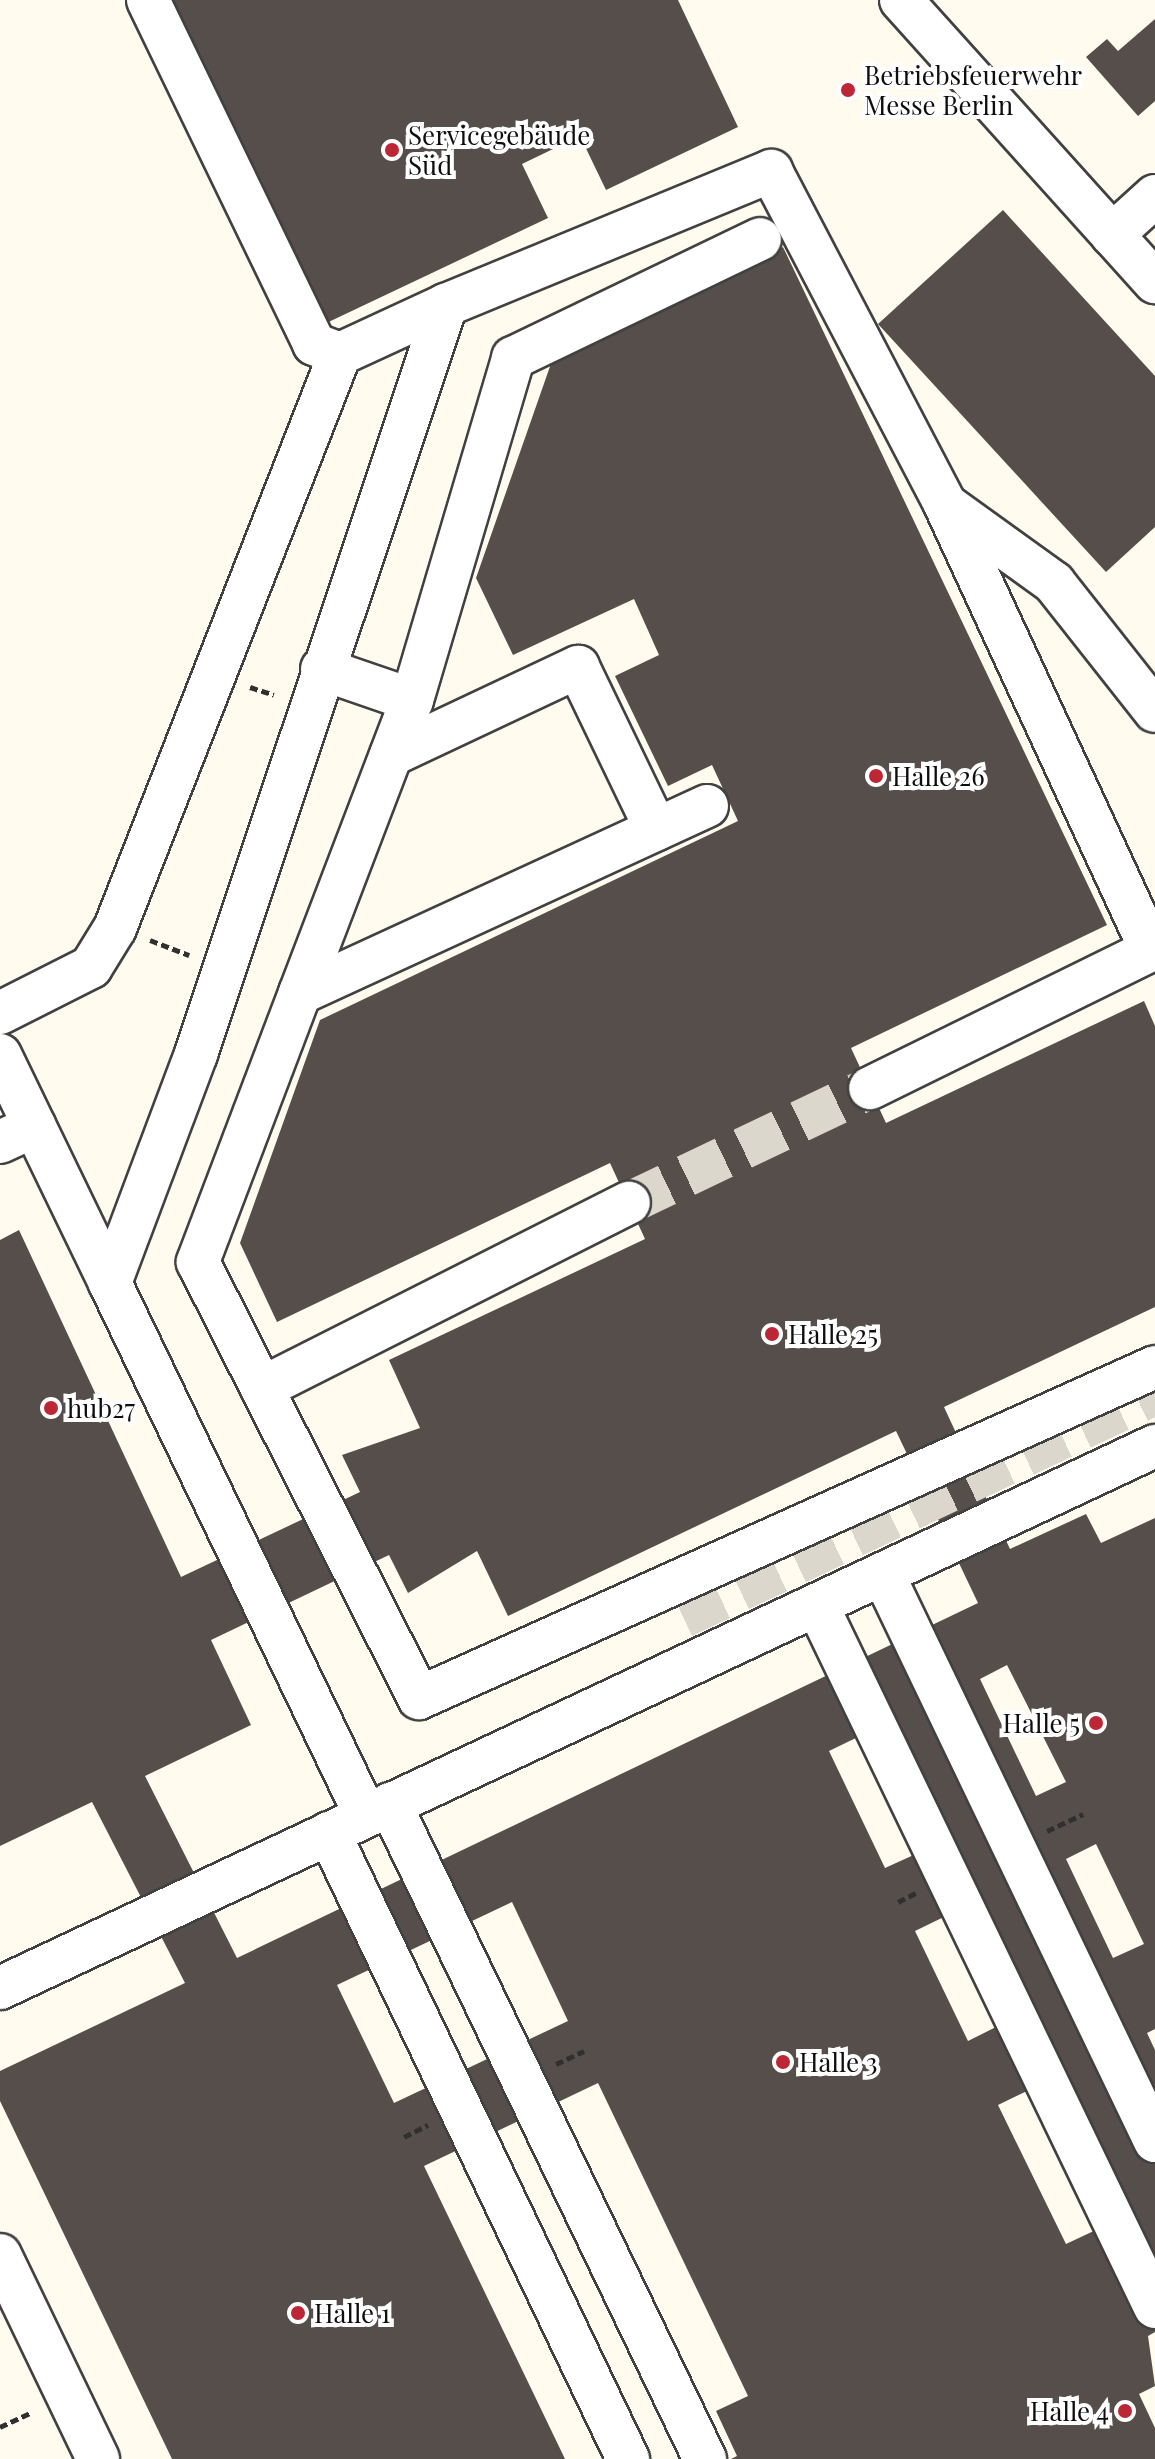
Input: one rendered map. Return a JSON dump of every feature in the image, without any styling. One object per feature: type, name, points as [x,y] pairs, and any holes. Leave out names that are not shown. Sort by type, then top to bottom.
[{"type":"street","points":[[148,0],[314,344],[340,354]]},
{"type":"street","points":[[901,0],[1155,282]]},
{"type":"street","points":[[0,1013],[91,967],[115,928],[340,354],[446,305],[771,171],[945,504],[1151,950],[870,1088]]},
{"type":"street","points":[[1112,235],[1155,196]]},
{"type":"street","points":[[760,239],[513,358],[412,700],[198,1262],[419,1698],[1153,1365]]},
{"type":"street","points":[[110,1283],[196,1054],[446,305]]},
{"type":"street","points":[[945,504],[1054,583],[1155,711]]},
{"type":"street","points":[[391,755],[578,667],[656,829]]},
{"type":"street","points":[[322,669],[412,700]]},
{"type":"street","points":[[300,993],[707,806]]},
{"type":"street","points":[[0,1055],[17,1134],[110,1283],[705,2459]]},
{"type":"street","points":[[262,1388],[629,1203]]},
{"type":"street","points":[[0,1988],[1155,1446]]},
{"type":"street","points":[[883,1574],[1155,2141]]},
{"type":"street","points":[[817,1605],[1155,2307]]},
{"type":"street","points":[[329,1833],[628,2459]]},
{"type":"street","points":[[0,2255],[98,2459]]},
{"type":"building","name":"Servicegebäude Süd","points":[[162,0],[678,0],[738,127],[606,190],[580,136],[522,164],[548,218],[318,327]]},
{"type":"building","points":[[1155,19],[1155,101],[1138,116],[1086,57],[1107,39],[1118,51]]},
{"type":"building","points":[[1003,210],[1155,376],[1155,527],[1106,572],[878,324]]},
{"type":"building","points":[[783,247],[1107,925],[851,1048],[886,1123],[1144,1001],[1155,1026],[1155,1307],[944,1407],[1010,1549],[1086,1514],[1101,1543],[1155,1518],[1155,2029],[1147,2033],[1155,2050],[1155,2332],[1148,2336],[1155,2386],[1139,2394],[1155,2428],[1155,2459],[731,2459],[737,2456],[716,2411],[748,2396],[598,2083],[424,2166],[565,2459],[172,2459],[0,2101],[0,2071],[185,1983],[92,1802],[0,1846],[0,1240],[19,1230],[181,1577],[360,1492],[342,1455],[420,1428],[389,1360],[645,1239],[610,1163],[277,1322],[240,1243],[320,1020],[738,821],[712,765],[668,786],[615,676],[659,655],[634,599],[513,655],[476,578],[554,355]],"holes":[[[896,1431],[978,1603],[237,1958],[145,1776],[251,1725],[211,1640],[389,1555],[408,1593],[477,1551],[508,1616]],[[1007,1665],[1066,1782],[1036,1796],[980,1679]],[[862,1735],[918,1853],[885,1868],[829,1751]],[[1096,1844],[1144,1944],[1113,1958],[1066,1859]],[[512,1902],[568,2021],[394,2103],[337,1985]],[[950,1914],[1002,2024],[968,2041],[915,1931]],[[1031,2089],[1098,2229],[1066,2244],[998,2105]]]},
{"type":"tunnel","points":[[629,1203],[870,1088]]},
{"type":"tunnel","points":[[683,1617],[1155,1394]]},
{"type":"place","name":"Betriebsfeuerwehr Messe Berlin","points":[[848,90]]},
{"type":"place","name":"Servicegebäude Süd","points":[[392,150]]},
{"type":"place","name":"Halle 26","points":[[876,776]]},
{"type":"place","name":"Halle 25","points":[[772,1334]]},
{"type":"place","name":"hub27","points":[[51,1408]]},
{"type":"place","name":"Halle 5","points":[[1096,1723]]},
{"type":"place","name":"Halle 3","points":[[783,2062]]},
{"type":"place","name":"Halle 1","points":[[298,2313]]},
{"type":"place","name":"Halle 4","points":[[1125,2411]]}]
